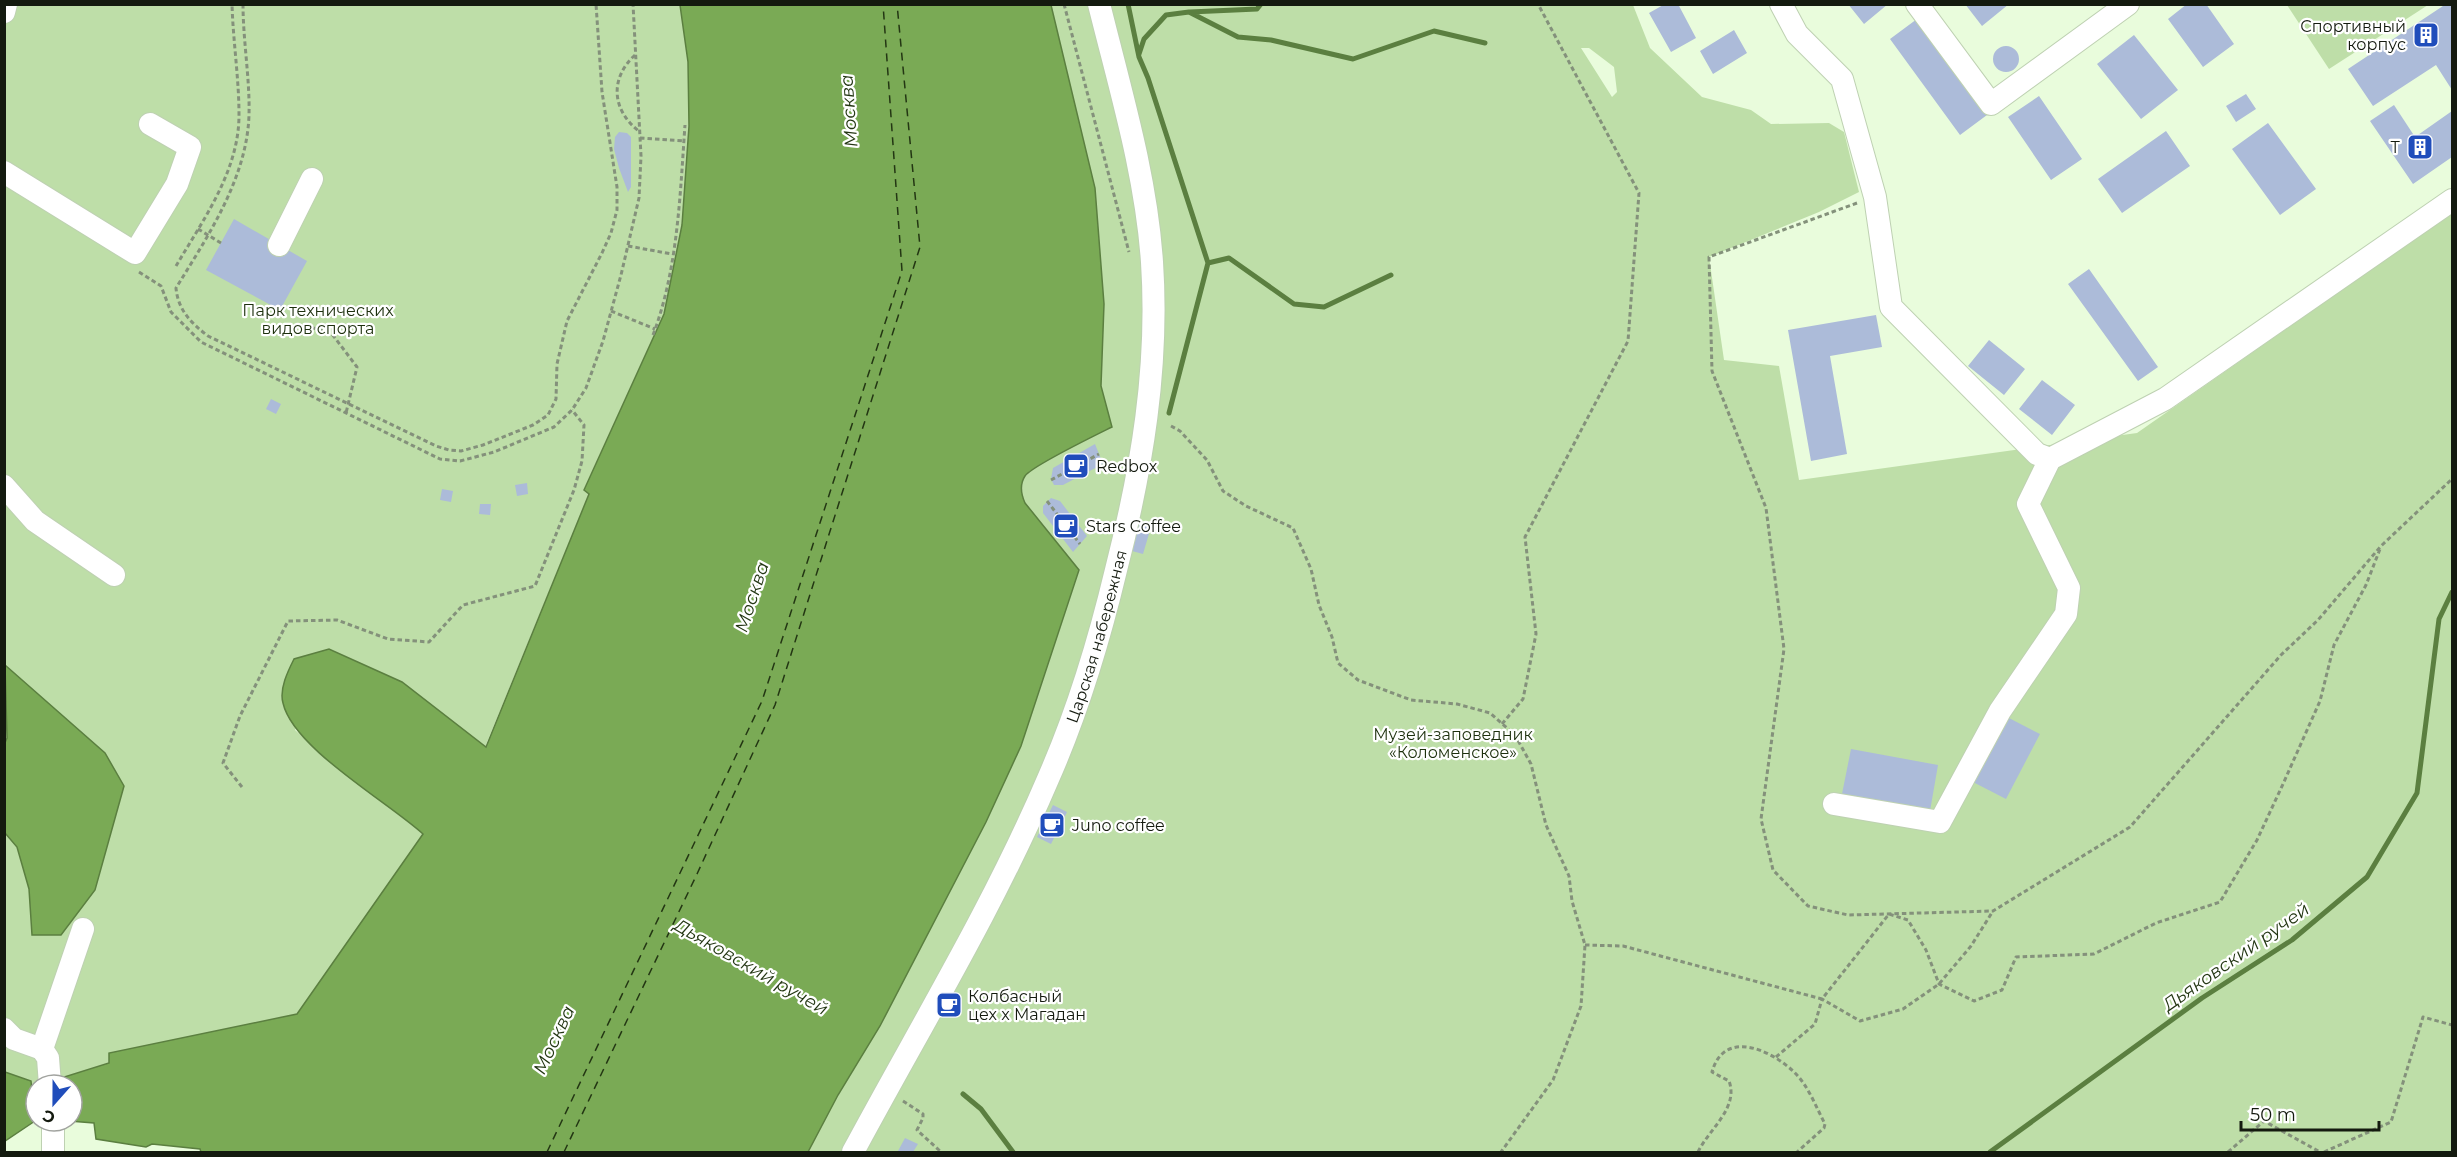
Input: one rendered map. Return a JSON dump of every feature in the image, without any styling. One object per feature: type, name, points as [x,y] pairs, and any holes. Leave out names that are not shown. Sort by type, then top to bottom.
[{"type":"street","points":[[4,12],[6,4]]},
{"type":"street","name":"Царская набережная","points":[[853,1152],[1004,872],[1061,748],[1095,651],[1136,485],[1148,412],[1153,358],[1152,261],[1137,156],[1099,4]]},
{"type":"street","points":[[1781,4],[1797,34],[1842,79],[1875,197],[1891,307],[2037,454],[2049,459]]},
{"type":"street","points":[[1917,4],[1991,104],[2128,4]]},
{"type":"street","points":[[4,172],[135,253],[177,184],[190,147],[150,124]]},
{"type":"street","points":[[279,245],[312,178]]},
{"type":"street","points":[[1834,804],[1940,822],[2000,711],[2066,614],[2069,588],[2028,504],[2049,459],[2165,399],[2401,228],[2452,200]]},
{"type":"street","points":[[4,486],[35,521],[114,575]]},
{"type":"street","points":[[42,1049],[84,929]]},
{"type":"street","points":[[4,1029],[14,1039],[42,1049],[48,1058],[49,1073]]},
{"type":"street","points":[[53,1133],[53,1152]]},
{"type":"path","points":[[176,266],[228,172],[236,138],[239,116],[232,4]]},
{"type":"path","points":[[243,4],[249,116],[244,150],[234,182],[176,288],[177,299],[182,311],[208,336],[449,450],[461,451],[483,445],[533,425],[548,415],[556,399],[557,363],[567,321],[602,253],[617,210],[617,187],[602,92],[596,4]]},
{"type":"path","points":[[132,268],[161,286],[171,312],[201,342],[440,459],[460,460],[494,452],[554,427],[572,410],[586,388],[611,311],[639,198],[640,138],[633,4]]},
{"type":"path","points":[[1064,4],[1130,256]]},
{"type":"path","points":[[1502,724],[1522,699],[1536,634],[1525,537],[1628,341],[1640,193],[1538,4]]},
{"type":"path","points":[[636,54],[622,71],[617,85],[621,113],[639,132]]},
{"type":"path","points":[[653,335],[662,312],[678,224],[685,125]]},
{"type":"path","points":[[640,138],[684,141]]},
{"type":"path","points":[[1875,197],[1709,257],[1712,371],[1766,508],[1784,649],[1761,819],[1773,870],[1808,906],[1848,915],[1993,911]]},
{"type":"path","points":[[198,229],[221,243]]},
{"type":"path","points":[[628,246],[672,254]]},
{"type":"path","points":[[611,311],[655,329]]},
{"type":"path","points":[[304,325],[332,334],[357,367],[346,413]]},
{"type":"path","points":[[242,787],[223,763],[240,716],[288,621],[337,620],[388,639],[429,642],[463,605],[536,586],[565,517],[582,461],[584,425],[572,410]]},
{"type":"path","points":[[1171,426],[1180,431],[1207,460],[1223,491],[1246,506],[1293,528],[1311,569],[1319,605],[1332,637],[1338,663],[1358,680],[1387,692],[1412,700],[1457,704],[1490,713],[1515,735],[1531,764],[1545,825],[1569,876],[1572,901],[1585,945],[1581,1006],[1553,1080],[1501,1152]]},
{"type":"path","points":[[1051,480],[1099,454]]},
{"type":"path","points":[[1585,945],[1623,946],[1822,999],[1860,1021],[1903,1009],[1940,984],[1971,946],[1993,911],[2130,828],[2281,655],[2318,620],[2381,546],[2452,479]]},
{"type":"path","points":[[1047,501],[1080,544]]},
{"type":"path","points":[[1889,914],[1908,920],[1926,950],[1940,984],[1974,1001],[2002,990],[2016,957],[2094,954],[2156,923],[2220,902],[2257,840],[2320,701],[2334,645],[2366,585],[2381,546]]},
{"type":"path","points":[[1776,1057],[1815,1024],[1822,999],[1889,914]]},
{"type":"path","points":[[2228,1152],[2264,1121],[2322,1152],[2391,1122],[2423,1017],[2452,1025]]},
{"type":"path","points":[[1698,1152],[1731,1102],[1732,1090],[1728,1081],[1712,1072],[1715,1062],[1726,1049],[1738,1046],[1755,1048],[1776,1057],[1795,1073],[1825,1124],[1815,1138],[1797,1152]]},
{"type":"path","points":[[886,1092],[920,1111],[923,1118],[917,1130],[941,1152]]},
{"type":"green space","name":"Парк технических видов спорта","points":[[5,5],[680,5],[688,62],[689,126],[682,225],[664,314],[584,489],[589,494],[485,747],[402,682],[329,649],[295,730],[325,757],[424,834],[297,1014],[109,1053],[109,1063],[77,1073],[24,1073],[24,1079],[5,1072]]},
{"type":"green space","name":"Музей-заповедник «Коломенское»","points":[[1051,5],[1633,5],[1650,48],[1702,97],[1751,110],[1771,124],[1829,123],[1844,132],[1859,192],[1819,212],[1709,257],[1724,360],[1779,366],[1799,480],[2137,433],[2452,213],[2452,1152],[808,1152],[838,1095],[880,1026],[986,822],[1021,746],[1079,570],[1025,503],[1021,486],[1025,476],[1039,465],[1112,427],[1101,386],[1104,304],[1095,188]],"holes":[[[1581,48],[1589,48],[1614,67],[1617,92],[1612,97]]]},
{"type":"green space","points":[[2287,5],[2428,5],[2329,69]]},
{"type":"water","name":"Москва","points":[[680,5],[1051,5],[1095,188],[1104,304],[1101,386],[1112,427],[1039,465],[1025,476],[1021,486],[1025,503],[1079,570],[1021,746],[986,822],[880,1026],[838,1095],[808,1152],[201,1152],[200,1149],[152,1144],[146,1147],[96,1139],[94,1123],[84,1122],[84,1073],[77,1073],[109,1063],[109,1053],[297,1014],[423,834],[322,756],[290,720],[283,703],[282,692],[294,659],[329,649],[402,682],[486,747],[589,494],[584,490],[664,314],[682,225],[689,126],[688,62]]},
{"type":"water","points":[[5,665],[105,753],[124,786],[95,890],[61,935],[32,935],[29,889],[17,847],[5,833],[4,745],[7,738]]},
{"type":"water","points":[[5,1072],[24,1079],[24,1128],[5,1141]]},
{"type":"building","points":[[1665,4],[1678,4],[1696,38],[1671,52],[1649,13]]},
{"type":"building","points":[[1848,4],[1888,4],[1864,24]]},
{"type":"building","points":[[1965,4],[2009,4],[1982,26]]},
{"type":"building","points":[[2187,4],[2206,4],[2234,44],[2203,67],[2168,19]]},
{"type":"building","name":"Спортивный корпус","points":[[2446,4],[2452,4],[2452,90],[2436,65],[2373,106],[2348,69]]},
{"type":"building","points":[[1917,19],[1987,115],[1960,135],[1890,39]]},
{"type":"building","points":[[1734,30],[1747,53],[1713,74],[1700,51]]},
{"type":"building","points":[[2134,35],[2178,90],[2141,119],[2097,64]]},
{"type":"building","points":[[2006,46],[2015,50],[2019,59],[2015,68],[2006,72],[1997,68],[1993,59],[1997,50]]},
{"type":"building","points":[[2246,94],[2256,109],[2236,122],[2226,106]]},
{"type":"building","points":[[2039,96],[2082,159],[2051,180],[2008,117]]},
{"type":"building","name":"Т","points":[[2394,105],[2415,137],[2452,111],[2452,157],[2413,184],[2370,121]]},
{"type":"building","points":[[2268,123],[2316,189],[2280,215],[2232,149]]},
{"type":"building","points":[[2166,131],[2190,166],[2122,213],[2098,179]]},
{"type":"building","points":[[619,132],[627,133],[631,137],[631,187],[628,192],[614,149],[615,137]]},
{"type":"building","points":[[234,219],[307,261],[280,310],[206,270]]},
{"type":"building","points":[[2089,269],[2158,367],[2138,381],[2068,284]]},
{"type":"building","points":[[1876,315],[1882,347],[1830,356],[1847,454],[1811,461],[1788,330]]},
{"type":"building","points":[[1989,340],[2025,369],[2004,395],[1968,366]]},
{"type":"building","points":[[2042,380],[2075,405],[2052,435],[2019,409]]},
{"type":"building","points":[[271,399],[281,404],[276,414],[266,409]]},
{"type":"building","name":"Redbox","points":[[1095,444],[1103,464],[1063,485],[1054,485],[1051,479],[1053,468]]},
{"type":"building","points":[[527,483],[528,494],[517,496],[515,485]]},
{"type":"building","points":[[442,489],[453,491],[451,502],[440,500]]},
{"type":"building","name":"Stars Coffee","points":[[1051,498],[1060,501],[1087,536],[1073,552],[1043,513],[1043,506]]},
{"type":"building","points":[[480,504],[491,504],[490,515],[479,514]]},
{"type":"building","points":[[1139,524],[1151,527],[1143,554],[1132,551]]},
{"type":"building","points":[[2007,717],[2040,734],[2006,799],[1973,782]]},
{"type":"building","points":[[1851,749],[1938,765],[1930,811],[1842,794]]},
{"type":"building","name":"Juno coffee","points":[[1053,805],[1067,812],[1051,844],[1037,837]]},
{"type":"building","name":"Колбасный цех x Магадан","points":[[950,995],[957,999],[948,1015],[942,1011]]},
{"type":"building","points":[[905,1138],[918,1144],[913,1152],[898,1151]]},
{"type":"waterway","points":[[1128,4],[1139,57],[1148,78],[1208,263],[1169,413]]},
{"type":"waterway","points":[[1190,12],[1257,9],[1261,4]]},
{"type":"waterway","points":[[1139,54],[1144,39],[1166,15],[1189,12],[1238,37],[1271,40],[1353,59],[1434,31],[1485,43]]},
{"type":"waterway","points":[[1208,263],[1229,258],[1294,304],[1324,307],[1391,275]]},
{"type":"waterway","name":"Дьяковский ручей","points":[[1990,1152],[2202,998],[2292,940],[2367,877],[2417,793],[2439,619],[2452,592]]},
{"type":"waterway","name":"Дьяковский ручей","points":[[963,1094],[981,1109],[1013,1152]]},
{"type":"ferry route","points":[[547,1152],[762,701],[902,271],[883,4]]},
{"type":"ferry route","points":[[564,1152],[775,705],[920,247],[897,4]]},
{"type":"place","name":"Спортивный корпус","points":[[2426,35]]},
{"type":"place","name":"Т","points":[[2420,147]]},
{"type":"place","name":"Redbox","points":[[1076,466]]},
{"type":"place","name":"Stars Coffee","points":[[1066,526]]},
{"type":"place","name":"Juno coffee","points":[[1052,825]]},
{"type":"place","name":"Колбасный цех x Магадан","points":[[949,1005]]}]
